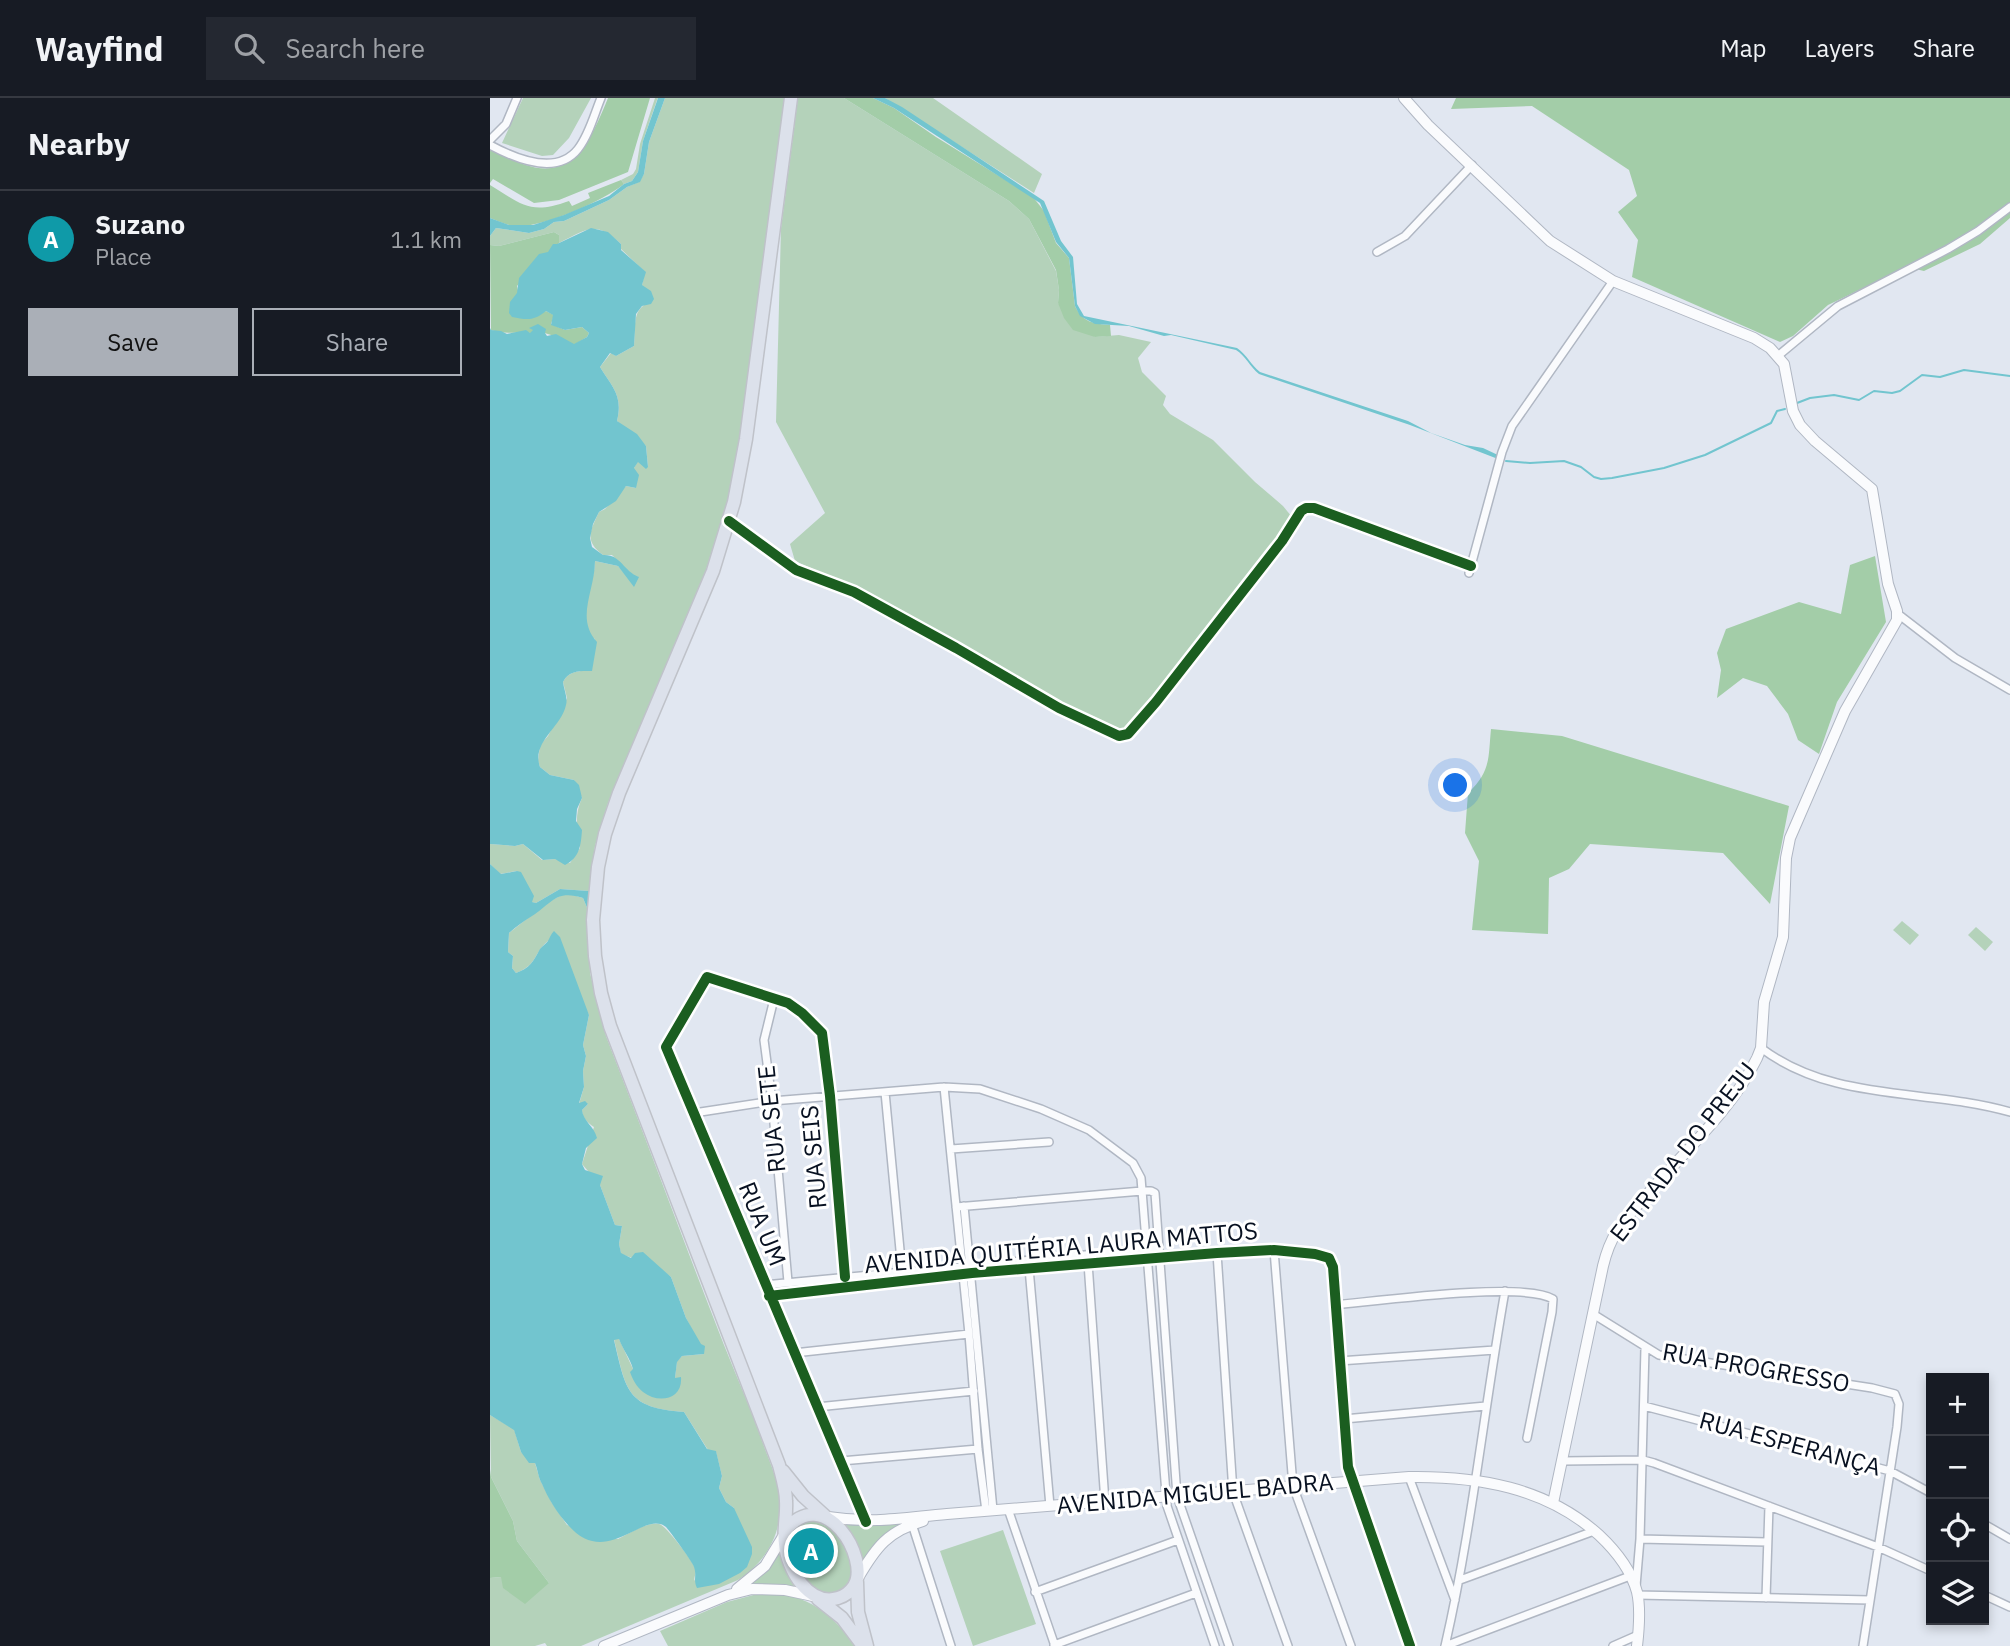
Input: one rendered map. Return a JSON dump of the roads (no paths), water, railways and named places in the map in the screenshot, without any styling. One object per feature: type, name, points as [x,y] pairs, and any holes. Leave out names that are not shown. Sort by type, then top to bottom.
[{"type":"highway","points":[[791,98],[746,439],[729,521],[713,571],[619,793],[605,834],[593,920],[597,975],[610,1026],[779,1465],[786,1501],[787,1555],[792,1568],[816,1597],[842,1618],[865,1646]]},
{"type":"highway","points":[[779,1465],[794,1486],[839,1528],[853,1552],[857,1565],[858,1612],[865,1646]]},
{"type":"highway","points":[[785,1533],[791,1523],[804,1514],[827,1517]]},
{"type":"highway","points":[[816,1597],[828,1600],[843,1597],[857,1581]]},
{"type":"main road","points":[[1404,98],[1428,125],[1535,229],[1614,281],[1754,338],[1779,355],[1784,364],[1793,411],[1798,422],[1815,441],[1872,489],[1888,584],[1898,614]]},
{"type":"main road","name":"ESTRADA DO PREJU","points":[[1553,1503],[1610,1239],[1730,1100],[1755,1063],[1761,1048],[1765,1002],[1779,958],[1784,931],[1786,858],[1790,838],[1845,711],[1898,614]]},
{"type":"main road","name":"AVENIDA MIGUEL BADRA","points":[[947,1514],[1409,1477],[1474,1479],[1508,1486],[1553,1503],[1594,1531],[1611,1547],[1637,1592],[1634,1641]]},
{"type":"main road","points":[[827,1517],[866,1522],[947,1514]]},
{"type":"main road","points":[[857,1581],[879,1545],[899,1529],[947,1514]]},
{"type":"main road","points":[[728,1595],[765,1566],[785,1533]]},
{"type":"main road","points":[[604,1646],[728,1595],[752,1588],[769,1588],[816,1597]]},
{"type":"street","points":[[517,98],[506,124],[490,142],[509,155],[540,164],[567,157],[577,150],[601,98]]},
{"type":"street","points":[[1377,252],[1405,236],[1472,165]]},
{"type":"street","points":[[1779,355],[1838,306],[1948,249],[2010,207]]},
{"type":"street","points":[[729,521],[796,570],[854,593],[1059,708],[1119,736],[1128,734],[1306,508],[1314,508],[1470,570],[1502,452],[1512,426],[1614,281]]},
{"type":"street","points":[[1898,614],[1955,658],[2010,690]]},
{"type":"street","name":"RUA UM","points":[[774,999],[708,977],[665,1046],[866,1522]]},
{"type":"street","name":"RUA SEIS","points":[[774,999],[795,1007],[822,1034],[830,1096],[845,1277]]},
{"type":"street","name":"RUA SETE","points":[[774,999],[764,1040],[788,1282]]},
{"type":"street","points":[[1761,1048],[1815,1078],[1846,1087],[1961,1101],[2010,1112]]},
{"type":"street","points":[[695,1113],[772,1101],[830,1096],[944,1087],[980,1089],[1041,1109],[1089,1130],[1133,1163],[1141,1178],[1165,1497],[1168,1514],[1215,1646]]},
{"type":"street","points":[[944,1087],[967,1269],[990,1510]]},
{"type":"street","points":[[885,1092],[902,1271]]},
{"type":"street","points":[[951,1149],[1049,1142]]},
{"type":"street","points":[[960,1206],[1142,1191],[1155,1194],[1177,1496],[1229,1646]]},
{"type":"street","name":"AVENIDA QUITÉRIA LAURA MATTOS","points":[[769,1296],[967,1269],[1158,1248]]},
{"type":"street","points":[[1274,1250],[1293,1486],[1351,1646]]},
{"type":"street","name":"AVENIDA QUITÉRIA LAURA MATTOS","points":[[764,1285],[902,1271],[1029,1268],[1217,1252],[1274,1250],[1329,1258],[1332,1262],[1335,1304]]},
{"type":"street","points":[[1217,1252],[1233,1492],[1287,1646]]},
{"type":"street","points":[[1088,1263],[1105,1502]]},
{"type":"street","points":[[1029,1268],[1050,1506]]},
{"type":"street","points":[[967,1269],[978,1448],[990,1510]]},
{"type":"street","points":[[1445,1646],[1460,1580],[1505,1291]]},
{"type":"street","points":[[1410,1646],[1348,1467],[1335,1304],[1505,1291],[1544,1295],[1554,1301],[1527,1438]]},
{"type":"street","name":"RUA PROGRESSO","points":[[1593,1314],[1645,1348],[1673,1358],[1895,1394],[1899,1404],[1897,1427],[1863,1646]]},
{"type":"street","points":[[794,1353],[969,1334]]},
{"type":"street","points":[[1645,1348],[1637,1592],[1870,1600]]},
{"type":"street","points":[[1339,1361],[1495,1350]]},
{"type":"street","points":[[817,1407],[974,1391]]},
{"type":"street","points":[[1344,1419],[1486,1406]]},
{"type":"street","name":"RUA ESPERANÇA","points":[[1644,1406],[1890,1471],[1926,1490]]},
{"type":"street","points":[[841,1461],[978,1448]]},
{"type":"street","points":[[1563,1461],[1643,1460],[1878,1547],[1926,1569]]},
{"type":"street","points":[[1409,1477],[1455,1601]]},
{"type":"street","points":[[1766,1598],[1769,1506]]},
{"type":"street","points":[[1008,1509],[1054,1645],[1196,1593]]},
{"type":"street","points":[[912,1524],[951,1646]]},
{"type":"street","points":[[1989,1527],[2010,1539]]},
{"type":"street","points":[[1460,1580],[1594,1531]]},
{"type":"street","points":[[1640,1539],[1767,1542]]},
{"type":"street","points":[[1035,1592],[1178,1540]]},
{"type":"street","points":[[1445,1646],[1630,1576]]},
{"type":"street","points":[[1989,1597],[2010,1607]]},
{"type":"street","points":[[1613,1646],[1634,1641]]},
{"type":"water","points":[[658,98],[665,98],[649,142],[644,174],[640,182],[627,187],[609,200],[564,221],[554,222],[544,229],[529,233],[496,228],[490,236],[490,218],[509,225],[533,225],[609,196],[632,181],[638,172],[643,141]]},
{"type":"water","points":[[873,98],[885,98],[902,107],[1044,201],[1061,241],[1073,257],[1077,304],[1084,316],[1237,348],[1260,372],[1408,421],[1431,433],[1465,445],[1483,448],[1500,456],[1498,459],[1410,425],[1259,374],[1236,350],[1129,326],[1095,324],[1080,316],[1075,306],[1069,258],[1056,242],[1040,203],[894,108]]},
{"type":"water","points":[[591,228],[608,232],[621,244],[621,250],[646,272],[642,285],[651,291],[654,299],[651,304],[642,306],[636,314],[634,346],[616,356],[610,353],[600,367],[618,398],[617,421],[637,434],[646,446],[648,467],[646,469],[638,462],[634,468],[639,475],[636,488],[626,486],[616,501],[599,512],[593,524],[590,538],[592,547],[603,555],[614,557],[639,577],[634,587],[618,566],[595,561],[587,614],[587,623],[597,642],[592,671],[575,672],[565,678],[563,682],[566,702],[563,713],[543,742],[538,758],[540,767],[550,775],[574,780],[579,785],[582,798],[576,821],[582,830],[580,845],[574,859],[565,865],[555,859],[543,860],[523,844],[490,844],[490,328],[507,334],[526,330],[530,333],[533,330],[529,328],[538,324],[546,329],[547,336],[556,334],[574,344],[587,337],[589,333],[582,327],[565,330],[551,325],[553,315],[546,311],[530,319],[512,317],[509,313],[510,302],[517,293],[519,278],[539,254],[548,252],[553,244]]},
{"type":"water","points":[[490,864],[501,874],[521,872],[534,896],[532,902],[536,903],[560,889],[589,891],[588,910],[583,898],[560,896],[518,926],[509,933],[508,952],[513,956],[512,968],[516,973],[531,964],[554,931],[560,937],[589,1015],[583,1045],[586,1056],[584,1087],[579,1103],[585,1101],[588,1104],[582,1110],[583,1114],[597,1138],[586,1148],[582,1164],[585,1170],[603,1176],[600,1185],[615,1225],[622,1226],[619,1244],[621,1253],[631,1258],[635,1253],[643,1252],[671,1277],[686,1318],[701,1344],[705,1346],[704,1354],[682,1356],[677,1362],[675,1378],[681,1377],[681,1385],[674,1395],[662,1399],[649,1396],[638,1387],[630,1372],[632,1365],[619,1339],[614,1340],[626,1384],[632,1394],[651,1406],[684,1412],[707,1449],[716,1451],[722,1476],[719,1488],[726,1502],[734,1508],[752,1547],[747,1567],[719,1584],[697,1588],[693,1565],[666,1527],[646,1525],[610,1541],[597,1542],[582,1537],[568,1525],[553,1505],[535,1463],[529,1463],[521,1452],[514,1430],[490,1415]]},
{"type":"waterway","points":[[1797,403],[1810,398],[1834,395],[1859,400],[1874,391],[1892,393],[1900,391],[1922,375],[1940,377],[1964,370],[2010,376]]},
{"type":"waterway","points":[[1506,461],[1564,461],[1581,467],[1594,477],[1612,478],[1664,468],[1705,455],[1771,423],[1777,411],[1785,409]]},
{"type":"place","name":"Suzano","points":[[811,1551]]}]
